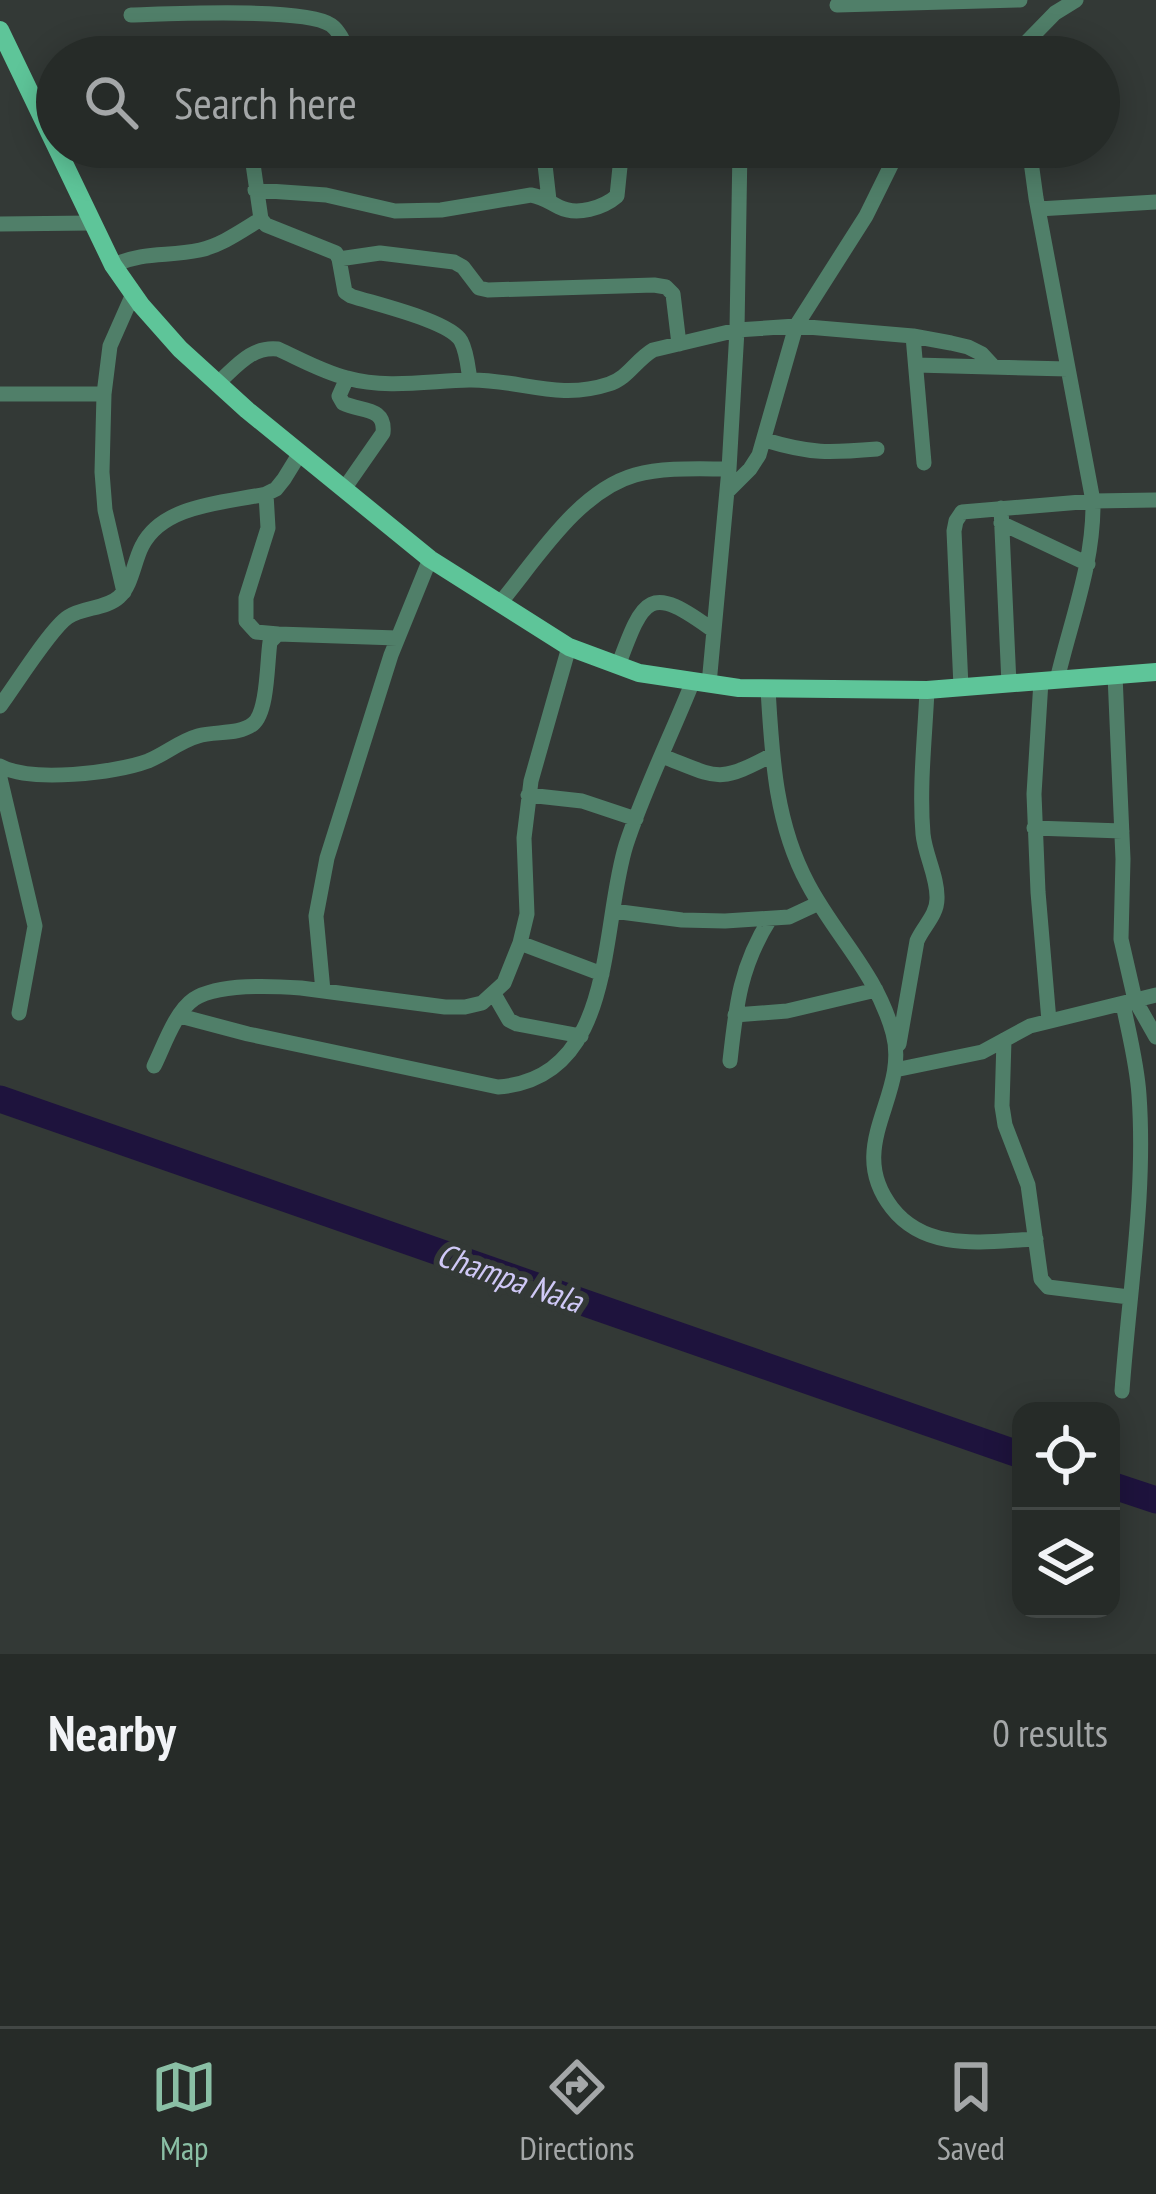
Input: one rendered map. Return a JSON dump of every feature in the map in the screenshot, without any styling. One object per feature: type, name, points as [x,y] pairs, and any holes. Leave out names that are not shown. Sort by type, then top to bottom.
[{"type":"main road","points":[[0,30],[7,62],[36,99]]},
{"type":"main road","points":[[70,168],[113,265],[180,349],[430,559],[569,647],[639,674],[768,689],[926,690],[1156,672]]},
{"type":"street","points":[[837,5],[1020,0]]},
{"type":"street","points":[[1035,36],[1055,13],[1076,0]]},
{"type":"street","points":[[131,14],[301,14],[330,24],[340,36]]},
{"type":"street","points":[[253,168],[266,225],[336,253],[345,292],[458,335],[470,380]]},
{"type":"street","points":[[545,168],[549,200]]},
{"type":"street","points":[[255,190],[326,195],[395,211],[441,210],[531,195],[567,211],[611,202],[620,186],[621,168]]},
{"type":"street","points":[[179,1016],[498,1087],[541,1077],[580,1036],[602,974],[619,869],[662,756],[701,682],[714,631],[737,331],[740,168]]},
{"type":"street","points":[[727,492],[750,469],[765,440],[796,326],[866,216],[890,168]]},
{"type":"street","points":[[1032,168],[1093,501],[1088,564],[1049,680],[1034,794],[1049,1022]]},
{"type":"street","points":[[1038,209],[1156,202]]},
{"type":"street","points":[[113,265],[145,254],[218,245],[261,219]]},
{"type":"street","points":[[0,224],[91,223]]},
{"type":"street","points":[[339,259],[380,253],[454,262],[479,288],[488,290],[666,287],[673,294],[679,344]]},
{"type":"street","points":[[124,592],[105,510],[104,394],[110,346],[133,294]]},
{"type":"street","points":[[218,383],[250,355],[268,348],[346,378],[388,383],[470,380],[581,391],[616,382],[643,356],[679,344],[737,331],[796,326],[968,347],[994,368]]},
{"type":"street","points":[[914,337],[924,463]]},
{"type":"street","points":[[916,365],[1068,369]]},
{"type":"street","points":[[344,489],[384,426],[374,411],[343,403],[339,396],[346,378]]},
{"type":"street","points":[[0,394],[104,394]]},
{"type":"street","points":[[765,440],[817,453],[877,449]]},
{"type":"street","points":[[0,706],[64,619],[116,600],[124,592],[152,530],[179,514],[276,489],[300,453]]},
{"type":"street","points":[[500,603],[582,507],[616,482],[659,470],[728,469]]},
{"type":"street","points":[[266,494],[268,528],[246,598],[246,621],[256,632],[397,638]]},
{"type":"street","points":[[961,687],[956,520],[962,512],[1001,516],[1093,501],[1156,500]]},
{"type":"street","points":[[1001,516],[1088,564]]},
{"type":"street","points":[[1001,516],[1009,684]]},
{"type":"street","points":[[323,991],[316,916],[320,887],[397,638],[430,559]]},
{"type":"street","points":[[618,666],[641,610],[653,602],[669,602],[714,631]]},
{"type":"street","points":[[0,766],[38,776],[122,768],[151,760],[200,735],[253,724],[261,714],[270,642],[278,634]]},
{"type":"street","points":[[154,1066],[179,1016],[192,1000],[213,992],[278,987],[445,1007],[482,1003],[505,983],[527,914],[524,838],[528,795],[569,647]]},
{"type":"street","points":[[1115,675],[1121,939],[1140,1110],[1138,1201],[1122,1391]]},
{"type":"street","points":[[768,689],[777,799],[784,824],[819,903],[877,990],[896,1062]]},
{"type":"street","points":[[926,690],[922,805],[926,856],[937,899],[933,916],[917,941],[896,1062],[874,1138],[878,1185],[893,1210],[914,1229],[940,1239],[963,1243],[1036,1238]]},
{"type":"street","points":[[662,756],[720,776],[772,755]]},
{"type":"street","points":[[0,778],[35,926],[19,1013]]},
{"type":"street","points":[[528,795],[582,801],[636,820]]},
{"type":"street","points":[[1034,828],[1122,831]]},
{"type":"street","points":[[613,911],[705,922],[797,916],[819,903]]},
{"type":"street","points":[[730,1060],[747,959],[770,919]]},
{"type":"street","points":[[520,943],[602,974]]},
{"type":"street","points":[[735,1016],[787,1011],[877,990]]},
{"type":"street","points":[[494,994],[509,1020],[517,1024],[580,1036]]},
{"type":"street","points":[[896,1062],[982,1052],[1030,1026],[1156,995]]},
{"type":"street","points":[[1129,1002],[1156,1037]]},
{"type":"street","points":[[1004,1040],[1005,1125],[1028,1185],[1042,1279],[1048,1287],[1129,1297]]},
{"type":"waterway","name":"Champa Nala","points":[[0,1099],[1012,1452]]},
{"type":"waterway","name":"Champa Nala","points":[[1120,1488],[1156,1500]]}]
